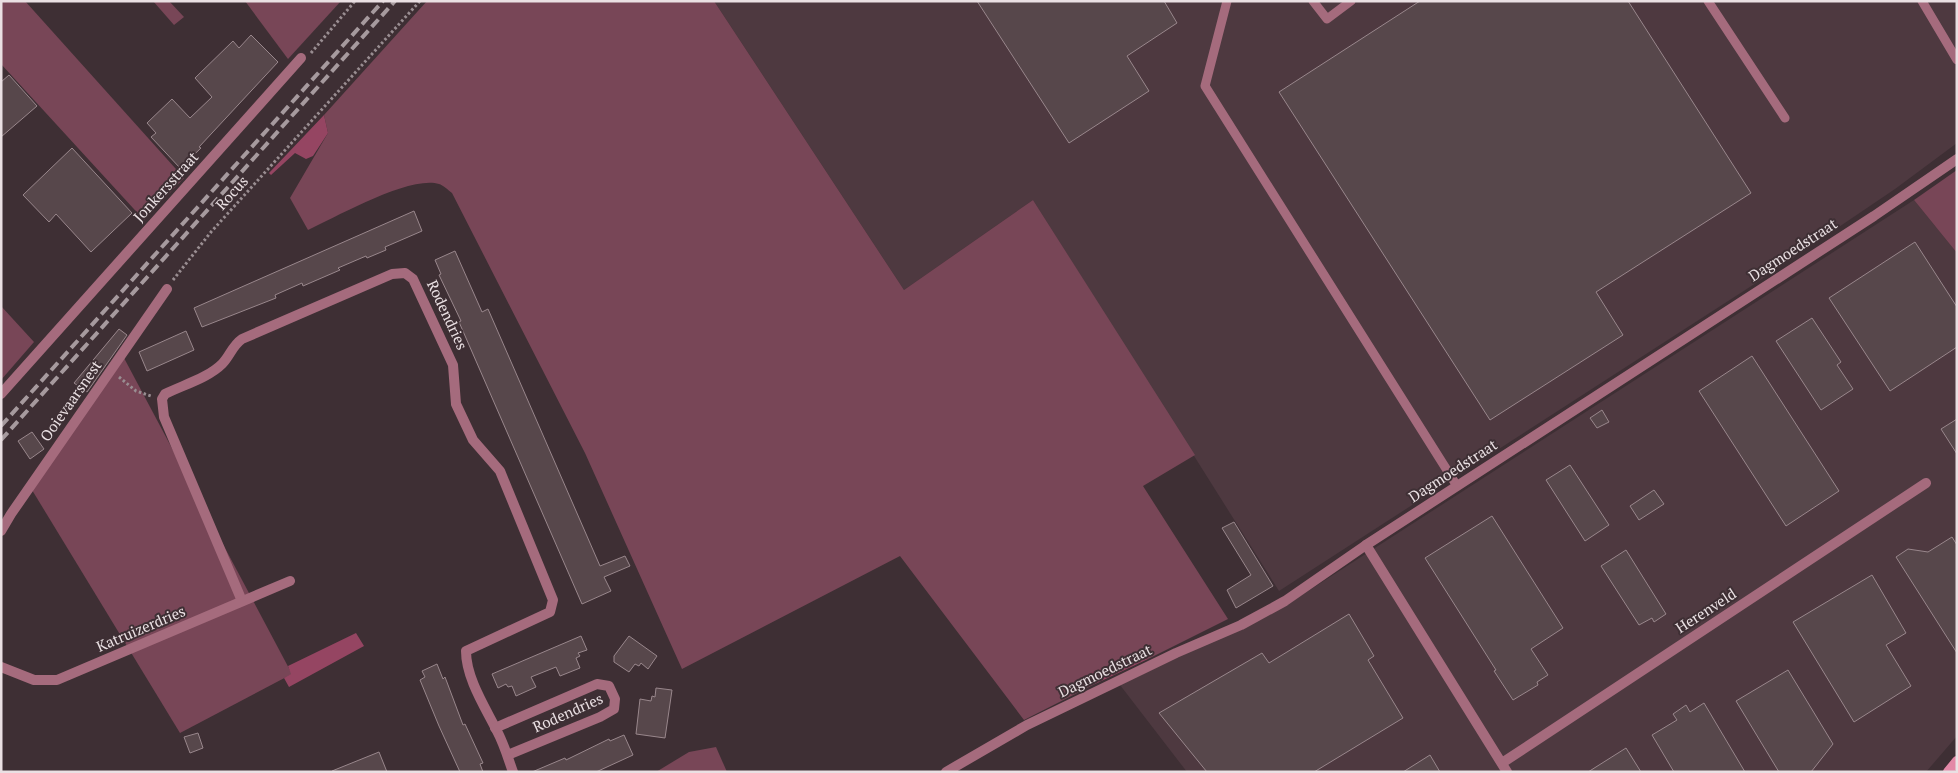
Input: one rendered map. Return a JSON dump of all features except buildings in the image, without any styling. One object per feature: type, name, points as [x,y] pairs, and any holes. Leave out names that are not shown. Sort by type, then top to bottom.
[{"type":"main road","points":[[1948,772],[1957,762]]},
{"type":"street","name":"Jonkersstraat","points":[[1,394],[301,58]]},
{"type":"street","name":"Dagmoedstraat","points":[[946,772],[1027,726],[1285,601],[1366,545],[1874,216],[1957,159]]},
{"type":"street","name":"Rodendries","points":[[162,399],[165,394],[211,372],[222,363],[233,346],[242,339],[392,274],[405,273],[413,278],[453,365],[456,404],[473,440],[500,472],[553,600],[550,612],[466,650],[466,663],[508,755],[513,772]]},
{"type":"street","name":"Ooievaarsnest","points":[[1,531],[10,514],[167,289]]},
{"type":"street","points":[[162,399],[164,418],[242,601]]},
{"type":"street","name":"Herenveld","points":[[1366,545],[1504,767],[1926,483]]},
{"type":"street","name":"Katruizerdries","points":[[1,667],[34,680],[57,680],[290,581]]},
{"type":"street","name":"Rodendries","points":[[495,728],[597,684],[609,686],[616,699],[614,709],[600,717],[508,755]]},
{"type":"lane","points":[[1228,1],[1205,86],[1457,486]]},
{"type":"lane","points":[[1313,1],[1327,19],[1351,1]]},
{"type":"lane","points":[[1708,1],[1785,118]]},
{"type":"lane","points":[[1922,1],[1957,60]]},
{"type":"path","points":[[301,58],[311,53],[355,1]]},
{"type":"path","name":"Rocus","points":[[167,289],[211,232],[420,1]]},
{"type":"path","points":[[110,371],[136,391],[162,399]]},
{"type":"shaded area","points":[[1,1],[25,1],[184,178],[144,220],[1,64]]},
{"type":"shaded area","points":[[153,1],[169,1],[184,17],[174,25]]},
{"type":"shaded area","points":[[245,1],[341,1],[288,59]]},
{"type":"shaded area","points":[[427,1],[714,1],[904,290],[1033,200],[1195,455],[1143,486],[1228,619],[1148,659],[1143,650],[1091,673],[1095,684],[1024,720],[900,556],[682,669],[585,453],[452,193],[439,184],[426,183],[410,186],[392,191],[354,207],[308,230],[290,198],[328,133],[324,115]]},
{"type":"shaded area","points":[[714,1],[1957,1],[1957,143],[1895,189],[1756,283],[1279,591],[1033,200],[904,290]]},
{"type":"shaded area","points":[[324,115],[328,133],[313,156],[306,159],[295,153],[271,175],[269,173]]},
{"type":"shaded area","points":[[1957,170],[1957,253],[1914,200]]},
{"type":"shaded area","points":[[1914,200],[1957,253],[1957,736],[1926,772],[1187,772],[1120,685],[1285,606]]},
{"type":"shaded area","points":[[1,306],[34,342],[1,380]]},
{"type":"shaded area","points":[[124,358],[292,674],[180,733],[32,490]]},
{"type":"shaded area","points":[[356,633],[364,646],[289,687],[284,678],[291,674],[288,666]]},
{"type":"shaded area","points":[[1143,650],[1148,659],[1095,684],[1091,673]]},
{"type":"shaded area","points":[[716,747],[727,772],[656,772],[689,752]]},
{"type":"railway","points":[[1,426],[383,1]]},
{"type":"railway","points":[[1,440],[395,1]]}]
